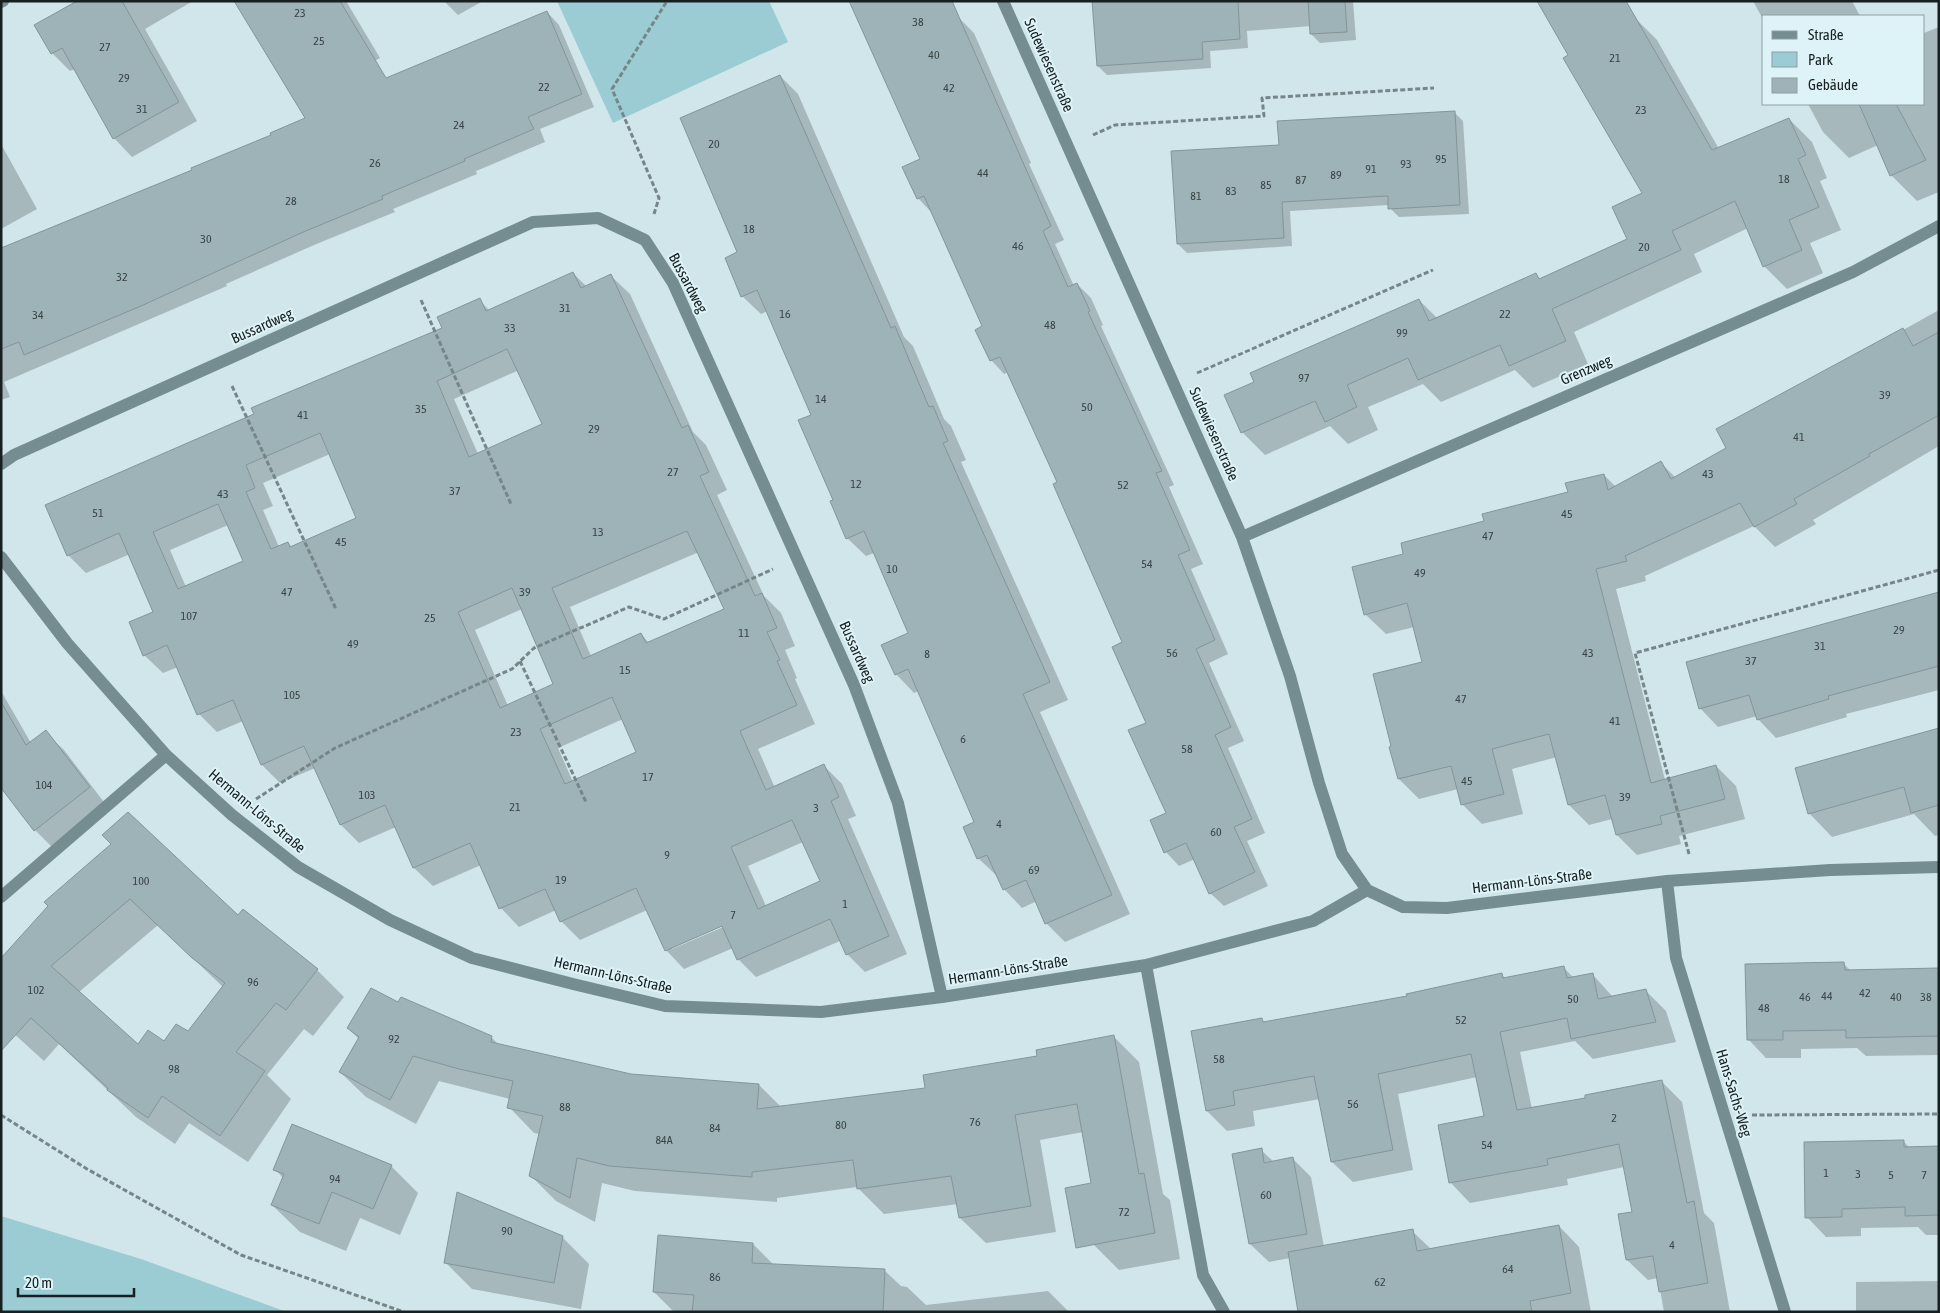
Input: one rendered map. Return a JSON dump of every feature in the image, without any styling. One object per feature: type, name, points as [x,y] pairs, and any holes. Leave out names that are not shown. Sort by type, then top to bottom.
[{"type":"street","name":"Sudewiesenstraße","points":[[1003,1],[1242,537],[1290,676],[1318,782],[1342,854],[1367,890]]},
{"type":"street","name":"Bussardweg","points":[[1,464],[14,455],[533,222],[598,218],[644,240],[673,283],[854,685],[898,803],[942,997]]},
{"type":"street","name":"Grenzweg","points":[[1242,537],[1853,272],[1939,226]]},
{"type":"street","name":"Hermann-Löns-Straße","points":[[1,556],[68,643],[166,754],[232,815],[298,866],[390,920],[472,958],[665,1006],[821,1012],[942,997],[1146,965],[1313,921],[1367,890],[1403,907],[1447,908],[1667,881],[1830,870],[1939,867]]},
{"type":"street","points":[[1,897],[166,754]]},
{"type":"street","name":"Hans-Sachs-Weg","points":[[1667,881],[1676,958],[1785,1312]]},
{"type":"street","points":[[1146,965],[1203,1275],[1224,1312]]},
{"type":"path","points":[[644,240],[659,198],[612,89],[667,1]]},
{"type":"path","points":[[1067,146],[1115,125],[1264,116],[1262,98],[1434,88]]},
{"type":"path","points":[[1173,383],[1433,270]]},
{"type":"path","points":[[410,277],[511,504]]},
{"type":"path","points":[[221,362],[336,609]]},
{"type":"path","points":[[232,815],[334,748],[512,669],[534,648],[629,607],[664,619],[797,558]]},
{"type":"path","points":[[1695,879],[1636,653],[1939,570]]},
{"type":"path","points":[[520,661],[586,802]]},
{"type":"path","points":[[1724,1116],[1939,1114]]},
{"type":"path","points":[[1,1115],[87,1169],[241,1255],[404,1312]]},
{"type":"green space","points":[[557,1],[769,1],[788,42],[613,123]]},
{"type":"green space","points":[[1,1216],[141,1259],[287,1312],[1,1312]]},
{"type":"building","points":[[77,1],[122,1],[179,102],[113,139],[62,48],[51,54],[34,25]]},
{"type":"building","points":[[234,1],[340,1],[386,78],[547,11],[582,94],[528,117],[534,129],[382,196],[383,199],[301,233],[141,306],[24,355],[19,342],[1,349],[1,248],[192,170],[191,168],[271,135],[270,133],[305,118]]},
{"type":"building","points":[[849,1],[952,1],[1051,226],[1043,231],[1068,287],[1077,283],[1090,311],[1088,312],[1162,471],[1156,473],[1190,550],[1178,555],[1215,640],[1196,649],[1231,727],[1215,735],[1252,819],[1234,827],[1255,872],[1209,894],[1186,843],[1164,853],[1150,820],[1166,813],[1128,730],[1146,723],[1112,647],[1122,642],[1053,484],[1057,482],[1000,357],[990,361],[975,330],[982,326],[924,196],[917,199],[902,167],[920,159]]},
{"type":"building","points":[[1092,1],[1238,1],[1240,39],[1202,42],[1203,59],[1097,66]]},
{"type":"building","points":[[1308,1],[1345,1],[1347,32],[1310,34]]},
{"type":"building","points":[[1537,1],[1626,1],[1712,150],[1789,118],[1806,155],[1798,159],[1819,207],[1789,220],[1802,250],[1763,267],[1735,201],[1672,231],[1681,250],[1552,309],[1566,341],[1509,366],[1500,345],[1418,380],[1408,358],[1347,385],[1357,407],[1325,422],[1315,401],[1241,433],[1224,395],[1254,382],[1250,373],[1419,299],[1429,321],[1536,273],[1539,279],[1627,239],[1612,207],[1642,193],[1563,58],[1568,55]]},
{"type":"building","points":[[780,75],[891,328],[895,326],[929,407],[933,406],[948,441],[943,443],[1050,682],[1023,694],[1112,895],[1045,924],[1026,880],[1003,890],[987,855],[977,859],[963,827],[974,822],[908,669],[895,675],[881,645],[908,633],[864,531],[846,539],[830,501],[833,500],[798,420],[811,415],[757,290],[741,297],[725,258],[737,252],[680,118]]},
{"type":"building","points":[[1859,105],[1897,105],[1926,160],[1890,176]]},
{"type":"building","points":[[1455,111],[1460,205],[1388,209],[1388,196],[1282,202],[1284,238],[1177,244],[1171,151],[1279,145],[1277,121]]},
{"type":"building","points":[[573,272],[581,288],[611,274],[682,428],[688,425],[709,472],[700,476],[755,596],[762,593],[777,628],[767,632],[780,660],[777,661],[797,705],[740,731],[766,790],[824,764],[839,797],[831,801],[889,936],[846,955],[830,919],[737,960],[722,926],[665,951],[636,888],[560,922],[545,889],[499,909],[470,843],[413,868],[385,805],[340,825],[304,746],[261,765],[233,700],[197,715],[167,645],[143,656],[129,622],[153,612],[119,533],[67,556],[45,505],[254,414],[251,408],[442,328],[437,317],[480,298],[486,311]],"holes":[[[507,349],[542,424],[469,457],[437,381]],[[320,433],[356,518],[290,547],[288,542],[271,549],[246,492],[255,488],[246,465]],[[218,504],[243,561],[178,589],[153,532]],[[687,531],[724,609],[646,643],[641,633],[583,659],[552,588]],[[512,588],[553,684],[500,708],[458,612]],[[612,697],[636,752],[565,784],[540,729]],[[792,820],[820,881],[758,909],[731,847]]]},
{"type":"building","points":[[1903,328],[1913,346],[1939,332],[1939,415],[1794,499],[1797,504],[1754,527],[1740,503],[1625,556],[1627,561],[1596,569],[1651,783],[1716,765],[1725,799],[1660,816],[1662,824],[1616,835],[1605,795],[1568,805],[1549,734],[1492,749],[1504,794],[1461,805],[1451,766],[1398,779],[1373,674],[1422,662],[1407,603],[1364,615],[1352,567],[1403,554],[1401,543],[1484,521],[1482,514],[1568,492],[1565,483],[1604,474],[1608,490],[1661,461],[1671,479],[1726,448],[1716,429]]},
{"type":"building","points":[[1939,592],[1939,666],[1828,696],[1829,699],[1757,720],[1749,695],[1699,709],[1686,662]]},
{"type":"building","points":[[1,702],[26,745],[46,730],[90,787],[34,831],[1,788]]},
{"type":"building","points":[[1939,728],[1939,805],[1911,813],[1904,787],[1808,814],[1795,768]]},
{"type":"building","points":[[128,812],[238,915],[243,909],[318,969],[286,1010],[276,1003],[236,1052],[265,1071],[220,1136],[162,1096],[148,1118],[107,1090],[108,1088],[31,1018],[1,1051],[1,958],[48,906],[44,902],[111,844],[102,835]],"holes":[[[130,899],[192,958],[225,983],[188,1031],[176,1024],[164,1041],[148,1030],[138,1044],[51,966]]]},
{"type":"building","points":[[1844,962],[1845,970],[1939,968],[1939,1036],[1846,1038],[1846,1030],[1783,1031],[1783,1040],[1747,1040],[1745,964]]},
{"type":"building","points":[[1564,966],[1567,978],[1593,973],[1598,999],[1646,989],[1656,1022],[1571,1039],[1567,1018],[1500,1032],[1517,1110],[1585,1098],[1585,1095],[1662,1080],[1687,1203],[1694,1201],[1708,1283],[1659,1292],[1653,1256],[1626,1260],[1618,1214],[1632,1212],[1619,1144],[1547,1159],[1548,1165],[1449,1183],[1438,1125],[1484,1116],[1471,1054],[1378,1074],[1393,1150],[1331,1162],[1314,1076],[1233,1091],[1235,1105],[1206,1111],[1191,1031],[1262,1018],[1263,1022],[1407,996],[1406,994],[1502,973],[1503,978]]},
{"type":"building","points":[[371,988],[398,1002],[401,997],[492,1036],[491,1042],[631,1074],[759,1084],[757,1109],[925,1088],[923,1075],[1037,1056],[1036,1050],[1114,1035],[1139,1174],[1144,1173],[1155,1233],[1076,1248],[1065,1188],[1091,1183],[1077,1104],[1015,1115],[1031,1206],[959,1218],[951,1176],[857,1189],[853,1160],[752,1172],[752,1177],[609,1166],[577,1158],[570,1198],[529,1176],[543,1116],[507,1108],[513,1081],[413,1056],[390,1100],[339,1072],[359,1037],[347,1028]]},
{"type":"building","points":[[292,1124],[392,1165],[373,1209],[332,1192],[319,1224],[271,1205],[284,1174],[273,1170]]},
{"type":"building","points":[[1904,1140],[1904,1147],[1939,1146],[1939,1215],[1905,1216],[1905,1207],[1842,1209],[1842,1217],[1805,1218],[1804,1142]]},
{"type":"building","points":[[1262,1148],[1264,1163],[1293,1157],[1307,1234],[1249,1244],[1232,1154]]},
{"type":"building","points":[[457,1192],[563,1236],[554,1283],[444,1263]]},
{"type":"building","points":[[1559,1225],[1571,1293],[1530,1301],[1532,1312],[1298,1312],[1288,1252],[1413,1229],[1417,1251]]},
{"type":"building","points":[[658,1235],[753,1243],[752,1263],[885,1269],[883,1312],[692,1312],[694,1295],[653,1292]]}]
